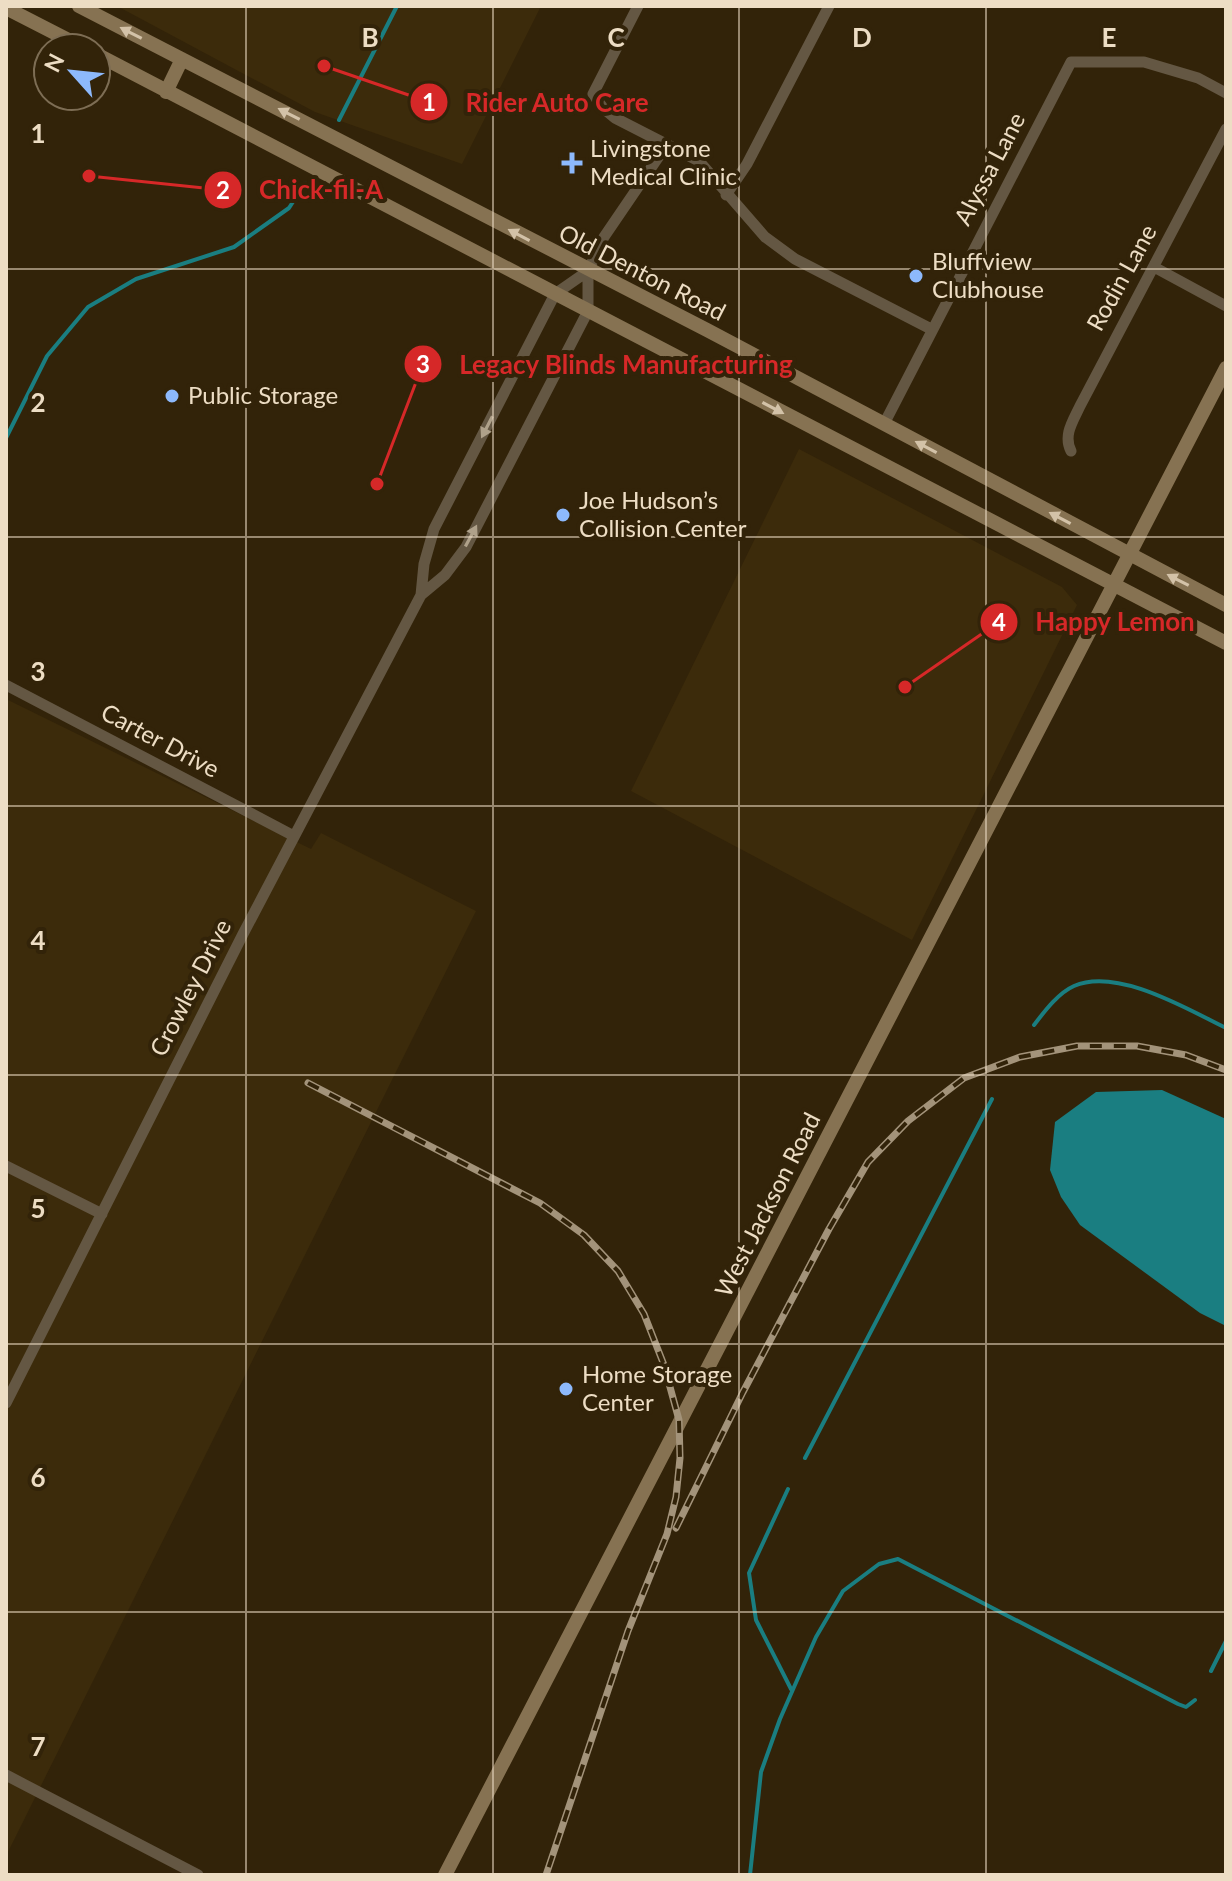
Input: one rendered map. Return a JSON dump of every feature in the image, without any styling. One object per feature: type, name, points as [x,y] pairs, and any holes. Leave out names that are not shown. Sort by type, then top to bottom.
[{"type":"main road","name":"Old Denton Road","points":[[79,6],[1226,605]]},
{"type":"main road","points":[[6,8],[53,32]]},
{"type":"main road","points":[[166,92],[182,59]]},
{"type":"main road","points":[[112,63],[1226,643]]},
{"type":"main road","name":"West Jackson Road","points":[[445,1875],[1226,368]]},
{"type":"street","points":[[638,6],[593,94],[603,108],[615,118],[699,161],[765,237],[795,259],[931,329]]},
{"type":"street","points":[[726,195],[747,164],[829,6]]},
{"type":"street","name":"Alyssa Lane","points":[[884,424],[1071,62],[1144,62],[1198,78],[1226,93]]},
{"type":"street","name":"Rodin Lane","points":[[1071,451],[1067,443],[1068,431],[1226,129]]},
{"type":"street","points":[[588,271],[610,227],[656,165],[666,146]]},
{"type":"street","points":[[1154,267],[1226,306]]},
{"type":"street","name":"Crowley Drive","points":[[6,1403],[294,836],[421,595],[424,564],[434,529],[555,294],[588,271]]},
{"type":"street","name":"Crowley Drive","points":[[421,595],[445,575],[466,547],[588,311],[588,271]]},
{"type":"street","name":"Carter Drive","points":[[6,685],[294,836]]},
{"type":"street","points":[[6,1166],[102,1214]]},
{"type":"street","points":[[6,1775],[198,1875]]},
{"type":"shaded area","points":[[117,6],[541,6],[462,164],[315,112]]},
{"type":"shaded area","points":[[799,449],[1062,587],[1077,605],[912,940],[631,791]]},
{"type":"shaded area","points":[[6,699],[311,849],[321,833],[476,911],[6,1856]]},
{"type":"water","points":[[1162,1090],[1226,1119],[1226,1326],[1200,1313],[1080,1225],[1061,1197],[1050,1170],[1055,1122],[1096,1092]]},
{"type":"waterway","points":[[339,120],[397,6]]},
{"type":"waterway","points":[[6,438],[47,356],[88,307],[136,279],[234,247],[289,208],[305,183]]},
{"type":"waterway","points":[[1034,1025],[1062,993],[1074,986],[1110,982],[1152,993],[1226,1028]]},
{"type":"waterway","points":[[805,1458],[992,1099]]},
{"type":"waterway","points":[[788,1489],[749,1573],[756,1620],[791,1689]]},
{"type":"waterway","points":[[750,1875],[761,1772],[780,1719],[816,1637],[843,1591],[879,1564],[898,1559],[1178,1704],[1186,1707],[1195,1700]]},
{"type":"waterway","points":[[1211,1671],[1226,1641]]},
{"type":"railway","points":[[676,1528],[829,1229],[868,1162],[908,1121],[964,1078],[1020,1057],[1077,1046],[1137,1046],[1186,1055],[1226,1070]]},
{"type":"railway","points":[[308,1083],[540,1203],[584,1235],[618,1271],[644,1314],[664,1365],[679,1420],[680,1458],[676,1497],[667,1534],[628,1631],[546,1875]]},
{"type":"place","name":"Rider Auto Care","points":[[324,66]]},
{"type":"place","name":"Livingstone Medical Clinic","points":[[572,163]]},
{"type":"place","name":"Chick-fil-A","points":[[89,176]]},
{"type":"place","name":"Bluffview Clubhouse","points":[[916,276]]},
{"type":"place","name":"Public Storage","points":[[172,396]]},
{"type":"place","name":"Legacy Blinds Manufacturing","points":[[377,484]]},
{"type":"place","name":"Joe Hudson’s Collision Center","points":[[563,515]]},
{"type":"place","name":"Happy Lemon","points":[[905,687]]},
{"type":"place","name":"Home Storage Center","points":[[566,1389]]}]
